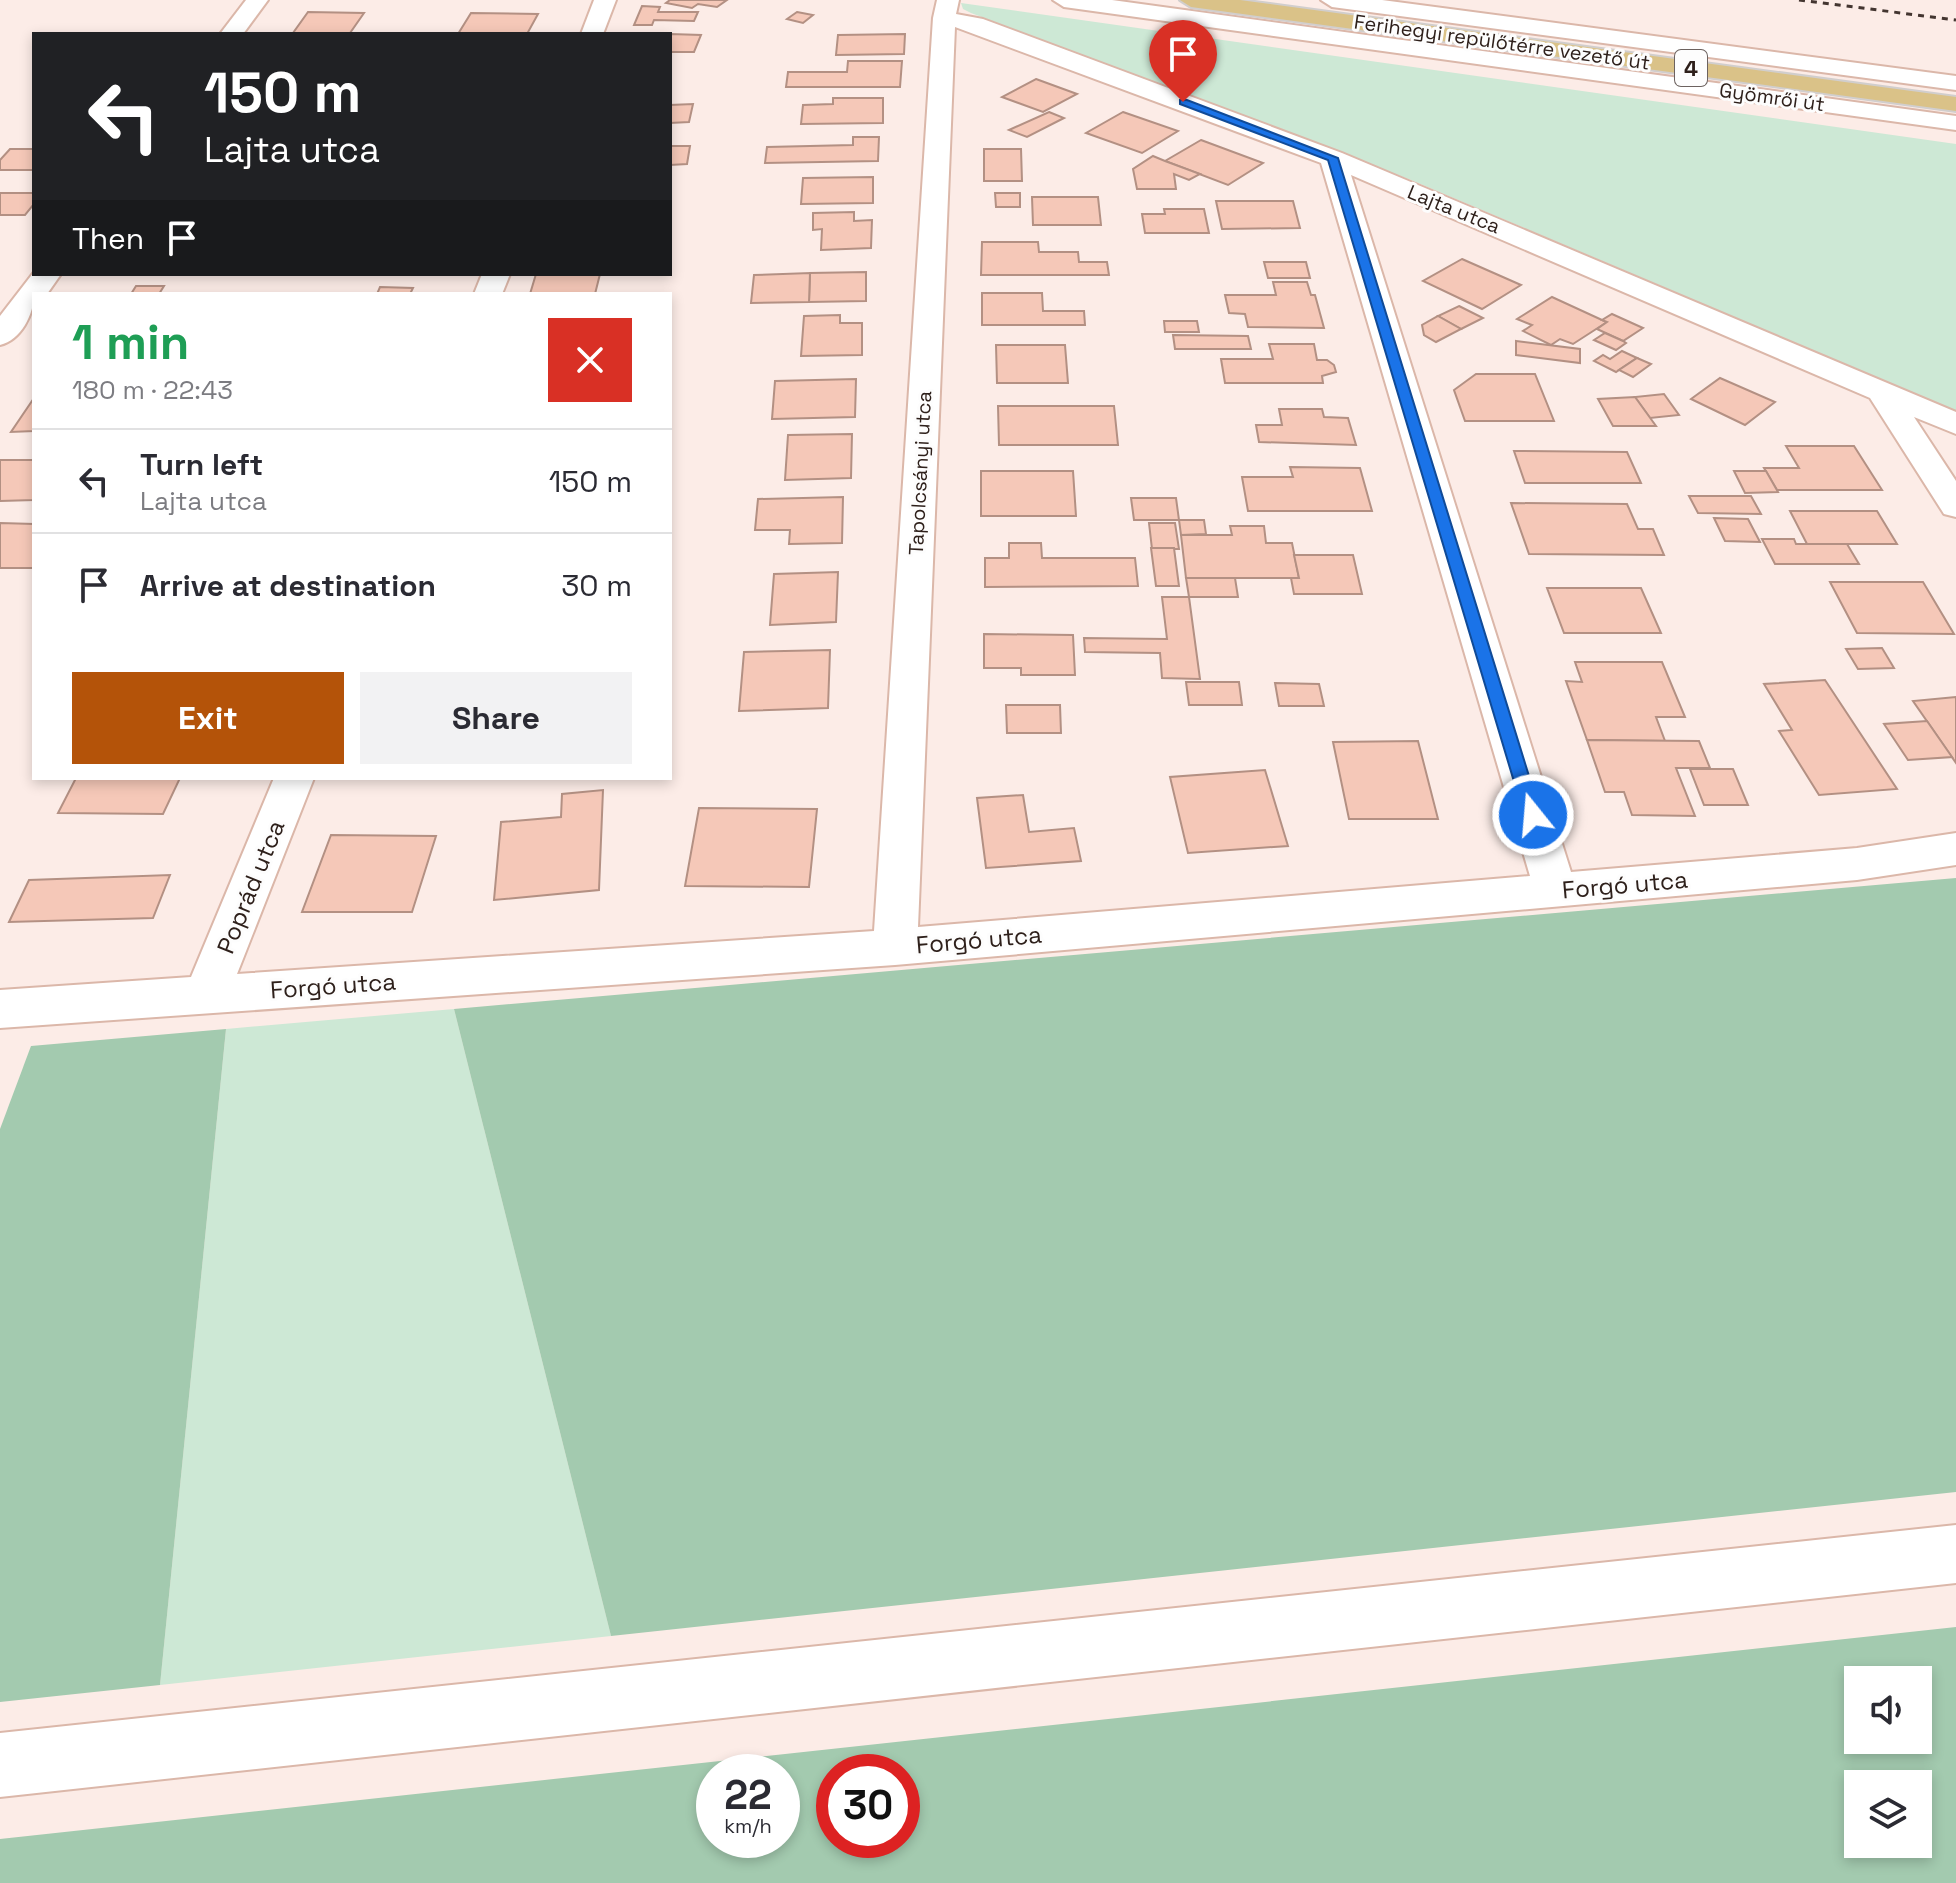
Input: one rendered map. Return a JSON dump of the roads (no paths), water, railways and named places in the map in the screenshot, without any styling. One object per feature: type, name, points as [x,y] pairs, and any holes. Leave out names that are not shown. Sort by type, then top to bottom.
[{"type":"main road","name":"Ferihegyi repülőtérre vezető út","points":[[1191,0],[1956,104]]},
{"type":"street","points":[[233,32],[257,0]]},
{"type":"street","points":[[593,32],[605,0]]},
{"type":"street","name":"Gyömrői út","points":[[1064,0],[1956,123]]},
{"type":"street","name":"Gyömrői út","points":[[1332,0],[1956,83]]},
{"type":"street","name":"Lajta utca","points":[[946,9],[975,24],[1333,158],[1956,424]]},
{"type":"street","name":"Tapolcsányi utca","points":[[895,947],[946,9]]},
{"type":"street","points":[[1333,158],[1556,891]]},
{"type":"street","points":[[33,292],[45,276]]},
{"type":"street","points":[[0,336],[32,294]]},
{"type":"street","points":[[1881,391],[1956,507]]},
{"type":"street","name":"Poprád utca","points":[[206,995],[293,780]]},
{"type":"street","name":"Forgó utca","points":[[0,1009],[895,947],[1857,864],[1956,849]]},
{"type":"street","points":[[0,1765],[1956,1554]]},
{"type":"railway","points":[[1799,0],[1956,20]]}]
